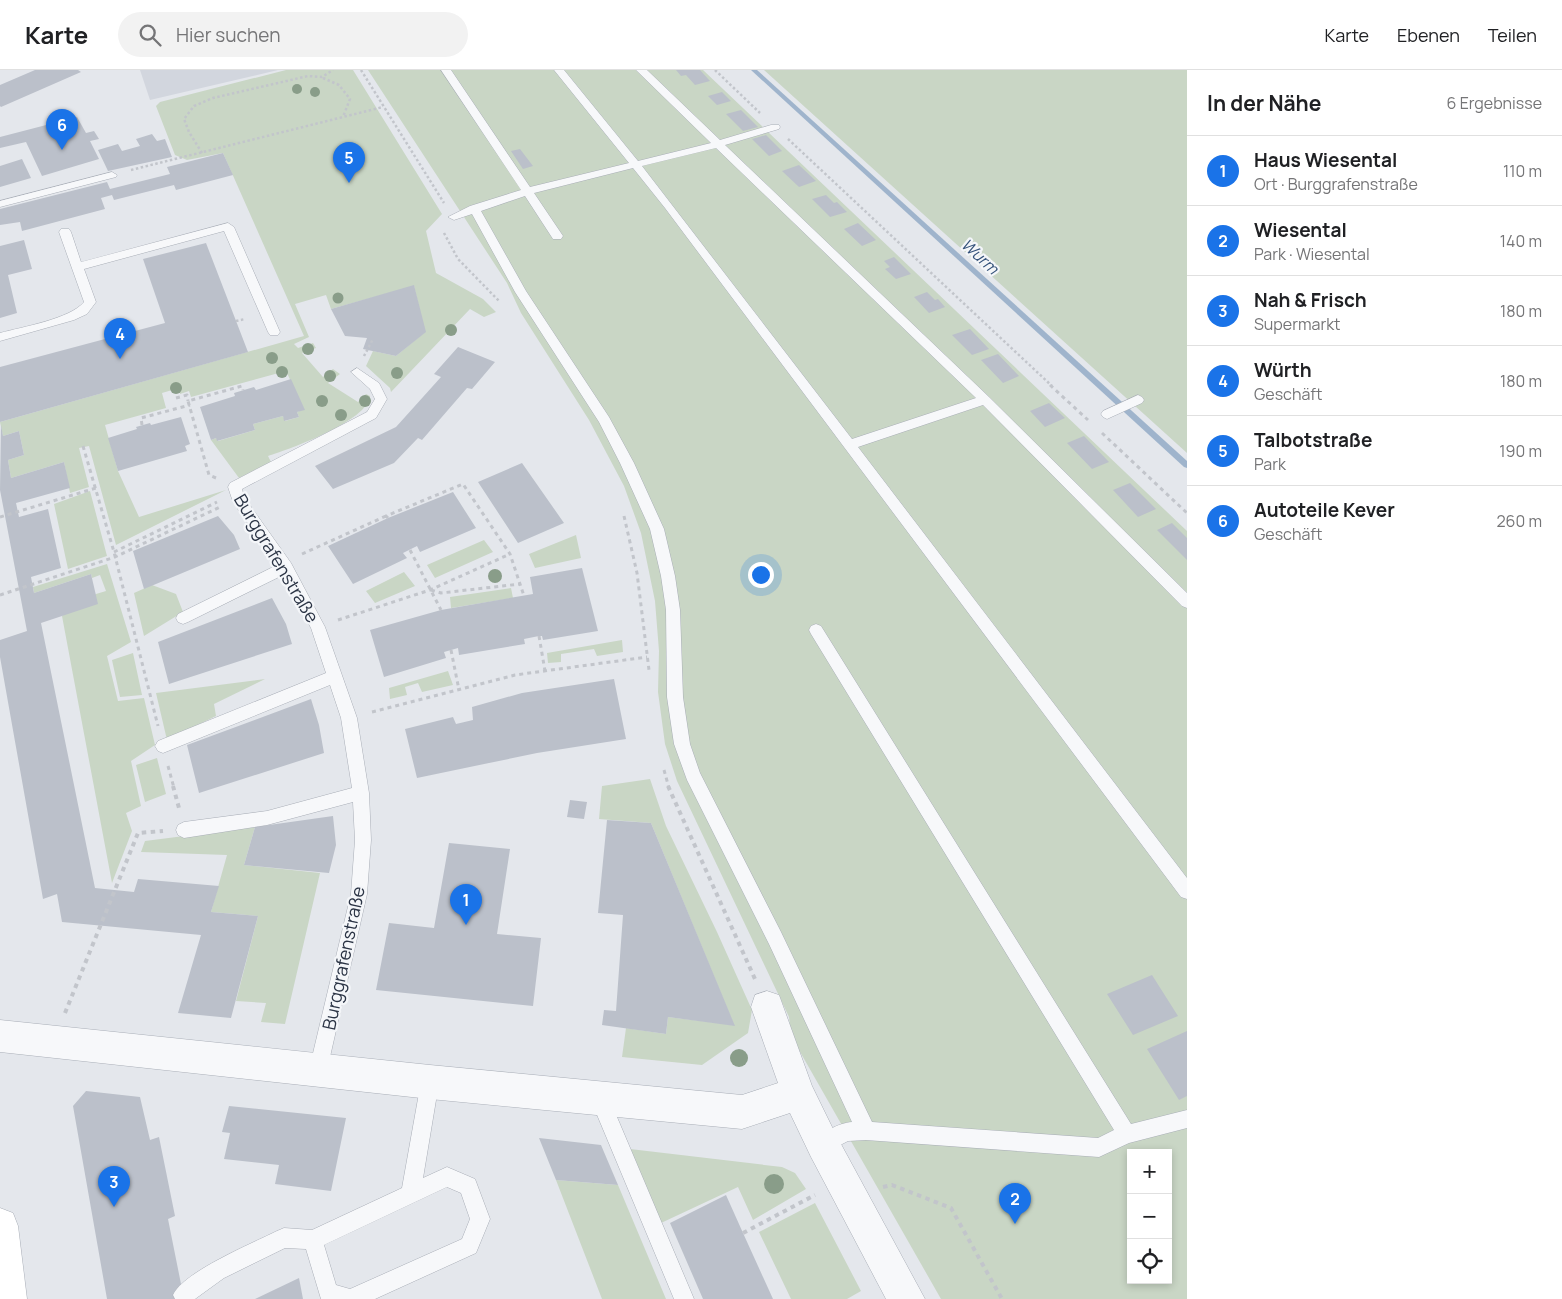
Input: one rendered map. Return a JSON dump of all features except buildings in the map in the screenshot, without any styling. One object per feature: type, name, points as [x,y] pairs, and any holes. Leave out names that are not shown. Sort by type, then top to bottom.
[{"type":"main road","points":[[0,1226],[8,1299]]},
{"type":"street","points":[[767,1007],[798,1093],[823,1145],[906,1299]]},
{"type":"street","points":[[0,1036],[430,1082],[742,1112],[798,1093]]},
{"type":"lane","points":[[446,70],[557,236]]},
{"type":"lane","points":[[559,70],[669,206],[1187,891]]},
{"type":"lane","points":[[641,70],[985,400],[1187,602]]},
{"type":"lane","points":[[454,217],[474,208],[528,191],[635,165],[775,127]]},
{"type":"lane","points":[[0,204],[112,175]]},
{"type":"lane","points":[[474,208],[521,292],[604,420],[627,463],[657,529],[668,576],[673,610],[675,698],[682,744],[693,775],[775,938],[866,1132]]},
{"type":"lane","points":[[77,267],[228,228],[274,332]]},
{"type":"lane","points":[[0,337],[70,317],[83,311],[90,302],[65,232]]},
{"type":"lane","name":"Burggrafenstraße","points":[[318,1070],[359,894],[363,840],[361,793],[349,718],[318,627],[285,565],[238,498],[235,489],[372,415],[381,399],[376,386],[357,372]]},
{"type":"lane","points":[[849,445],[985,400]]},
{"type":"lane","points":[[1107,414],[1138,400]]},
{"type":"lane","points":[[183,618],[285,565]]},
{"type":"lane","points":[[816,630],[1128,1134]]},
{"type":"lane","points":[[163,746],[336,676]]},
{"type":"lane","points":[[184,830],[267,818],[361,793]]},
{"type":"lane","points":[[411,1193],[430,1082]]},
{"type":"lane","points":[[599,1098],[684,1299]]},
{"type":"lane","points":[[823,1145],[846,1132],[866,1132],[1099,1148],[1128,1134],[1187,1119]]},
{"type":"lane","points":[[183,1294],[217,1271],[284,1238],[313,1240],[447,1176],[468,1186],[480,1220],[469,1246],[351,1299],[328,1292],[313,1240]]},
{"type":"path","points":[[322,77],[333,70]]},
{"type":"path","points":[[361,70],[454,217],[444,233],[458,260],[493,293],[505,309]]},
{"type":"path","points":[[715,70],[1089,421]]},
{"type":"path","points":[[202,153],[188,132],[184,119],[194,106],[213,98],[308,76],[322,77],[336,81],[345,90],[350,100],[343,117]]},
{"type":"path","points":[[112,175],[383,107]]},
{"type":"path","points":[[236,321],[246,319]]},
{"type":"path","points":[[188,401],[242,386],[243,390]]},
{"type":"path","points":[[176,398],[187,395],[209,475],[235,489]]},
{"type":"path","points":[[142,425],[141,418],[190,405]]},
{"type":"path","points":[[1096,428],[1187,513]]},
{"type":"path","points":[[52,1042],[138,833],[184,830],[114,552],[83,446]]},
{"type":"path","points":[[285,565],[463,484],[510,554],[524,596]]},
{"type":"path","points":[[0,517],[96,488]]},
{"type":"path","points":[[114,552],[235,489]]},
{"type":"path","points":[[622,510],[630,534],[642,597],[650,676]]},
{"type":"path","points":[[0,595],[115,557],[209,512]]},
{"type":"path","points":[[410,550],[441,610]]},
{"type":"path","points":[[318,627],[430,590],[510,554]]},
{"type":"path","points":[[430,590],[441,593],[520,584]]},
{"type":"path","points":[[539,636],[545,671]]},
{"type":"path","points":[[451,650],[459,690]]},
{"type":"path","points":[[349,718],[515,676],[647,657]]},
{"type":"path","points":[[663,763],[666,782],[767,1007]]},
{"type":"path","points":[[850,1194],[892,1185],[951,1208],[1002,1299]]},
{"type":"path","points":[[743,1233],[812,1196]]},
{"type":"shaded area","points":[[140,70],[278,70],[150,100]]},
{"type":"green space","points":[[286,70],[353,70],[442,214],[426,231],[436,273],[483,299],[496,312],[484,317],[470,309],[391,392],[390,388],[366,366],[373,351],[396,356],[425,332],[414,286],[331,309],[326,295],[295,304],[309,337],[294,344],[298,348],[313,343],[316,348],[302,353],[323,377],[333,369],[340,374],[328,383],[358,402],[366,394],[370,396],[366,405],[343,424],[309,441],[268,456],[271,462],[239,478],[211,440],[216,438],[218,441],[255,430],[253,424],[283,416],[285,421],[299,417],[297,412],[304,409],[286,371],[191,397],[189,391],[180,394],[179,388],[162,393],[166,408],[105,425],[118,471],[139,517],[226,490],[116,545],[89,446],[79,448],[89,487],[70,493],[64,462],[11,478],[8,460],[24,455],[19,431],[3,436],[0,422],[304,336],[223,153],[187,160],[175,155],[156,106],[160,102]]},
{"type":"green space","points":[[368,70],[703,70],[1187,531],[1187,1299],[941,1299],[791,1036],[789,1017],[677,781],[665,744],[658,692],[659,651],[655,601],[641,533],[624,486],[589,420],[521,313],[507,283]]},
{"type":"green space","points":[[764,70],[1187,70],[1187,453]]},
{"type":"green space","points":[[90,491],[107,556],[68,569],[54,504]]},
{"type":"green space","points":[[576,535],[581,558],[535,568],[529,554]]},
{"type":"green space","points":[[484,540],[493,552],[435,578],[427,565]]},
{"type":"green space","points":[[107,564],[131,642],[107,656],[118,701],[144,698],[155,745],[131,761],[141,806],[126,813],[132,831],[112,883],[62,616],[96,594],[106,591],[100,575],[92,578],[91,574],[34,593],[33,587]]},
{"type":"green space","points":[[404,572],[415,586],[375,603],[366,591]]},
{"type":"green space","points":[[152,585],[176,594],[183,612],[144,636],[134,593]]},
{"type":"green space","points":[[511,588],[513,598],[451,608],[450,597]]},
{"type":"green space","points":[[622,640],[623,652],[597,656],[594,649],[561,654],[561,662],[548,663],[547,653]]},
{"type":"green space","points":[[133,653],[142,695],[120,697],[112,660]]},
{"type":"green space","points":[[448,671],[453,685],[422,692],[418,683],[405,687],[407,695],[390,699],[389,688]]},
{"type":"green space","points":[[265,679],[214,704],[216,716],[167,740],[156,693]]},
{"type":"green space","points":[[157,758],[166,794],[145,802],[136,765]]},
{"type":"green space","points":[[650,779],[666,826],[752,1010],[748,1033],[702,1065],[622,1057],[626,1028],[666,1034],[668,1017],[734,1025],[651,823],[599,819],[602,786]]},
{"type":"green space","points":[[255,827],[244,865],[320,873],[285,1024],[261,1022],[266,1003],[236,1001],[258,916],[211,912],[227,855],[141,852],[145,841]]},
{"type":"green space","points":[[630,1149],[782,1167],[795,1173],[806,1189],[753,1220],[738,1187],[661,1223]]},
{"type":"green space","points":[[556,1180],[618,1185],[666,1299],[602,1299]]},
{"type":"green space","points":[[815,1203],[861,1291],[847,1299],[791,1299],[759,1232]]},
{"type":"waterway","name":"Wurm","points":[[754,70],[1187,465]]},
{"type":"place","name":"Autoteile Kever","points":[[62,150]]},
{"type":"place","name":"Talbotstraße","points":[[349,183]]},
{"type":"place","name":"Würth","points":[[120,359]]},
{"type":"place","name":"Haus Wiesental","points":[[466,925]]},
{"type":"place","name":"Nah & Frisch","points":[[114,1207]]},
{"type":"place","name":"Wiesental","points":[[1015,1224]]}]
